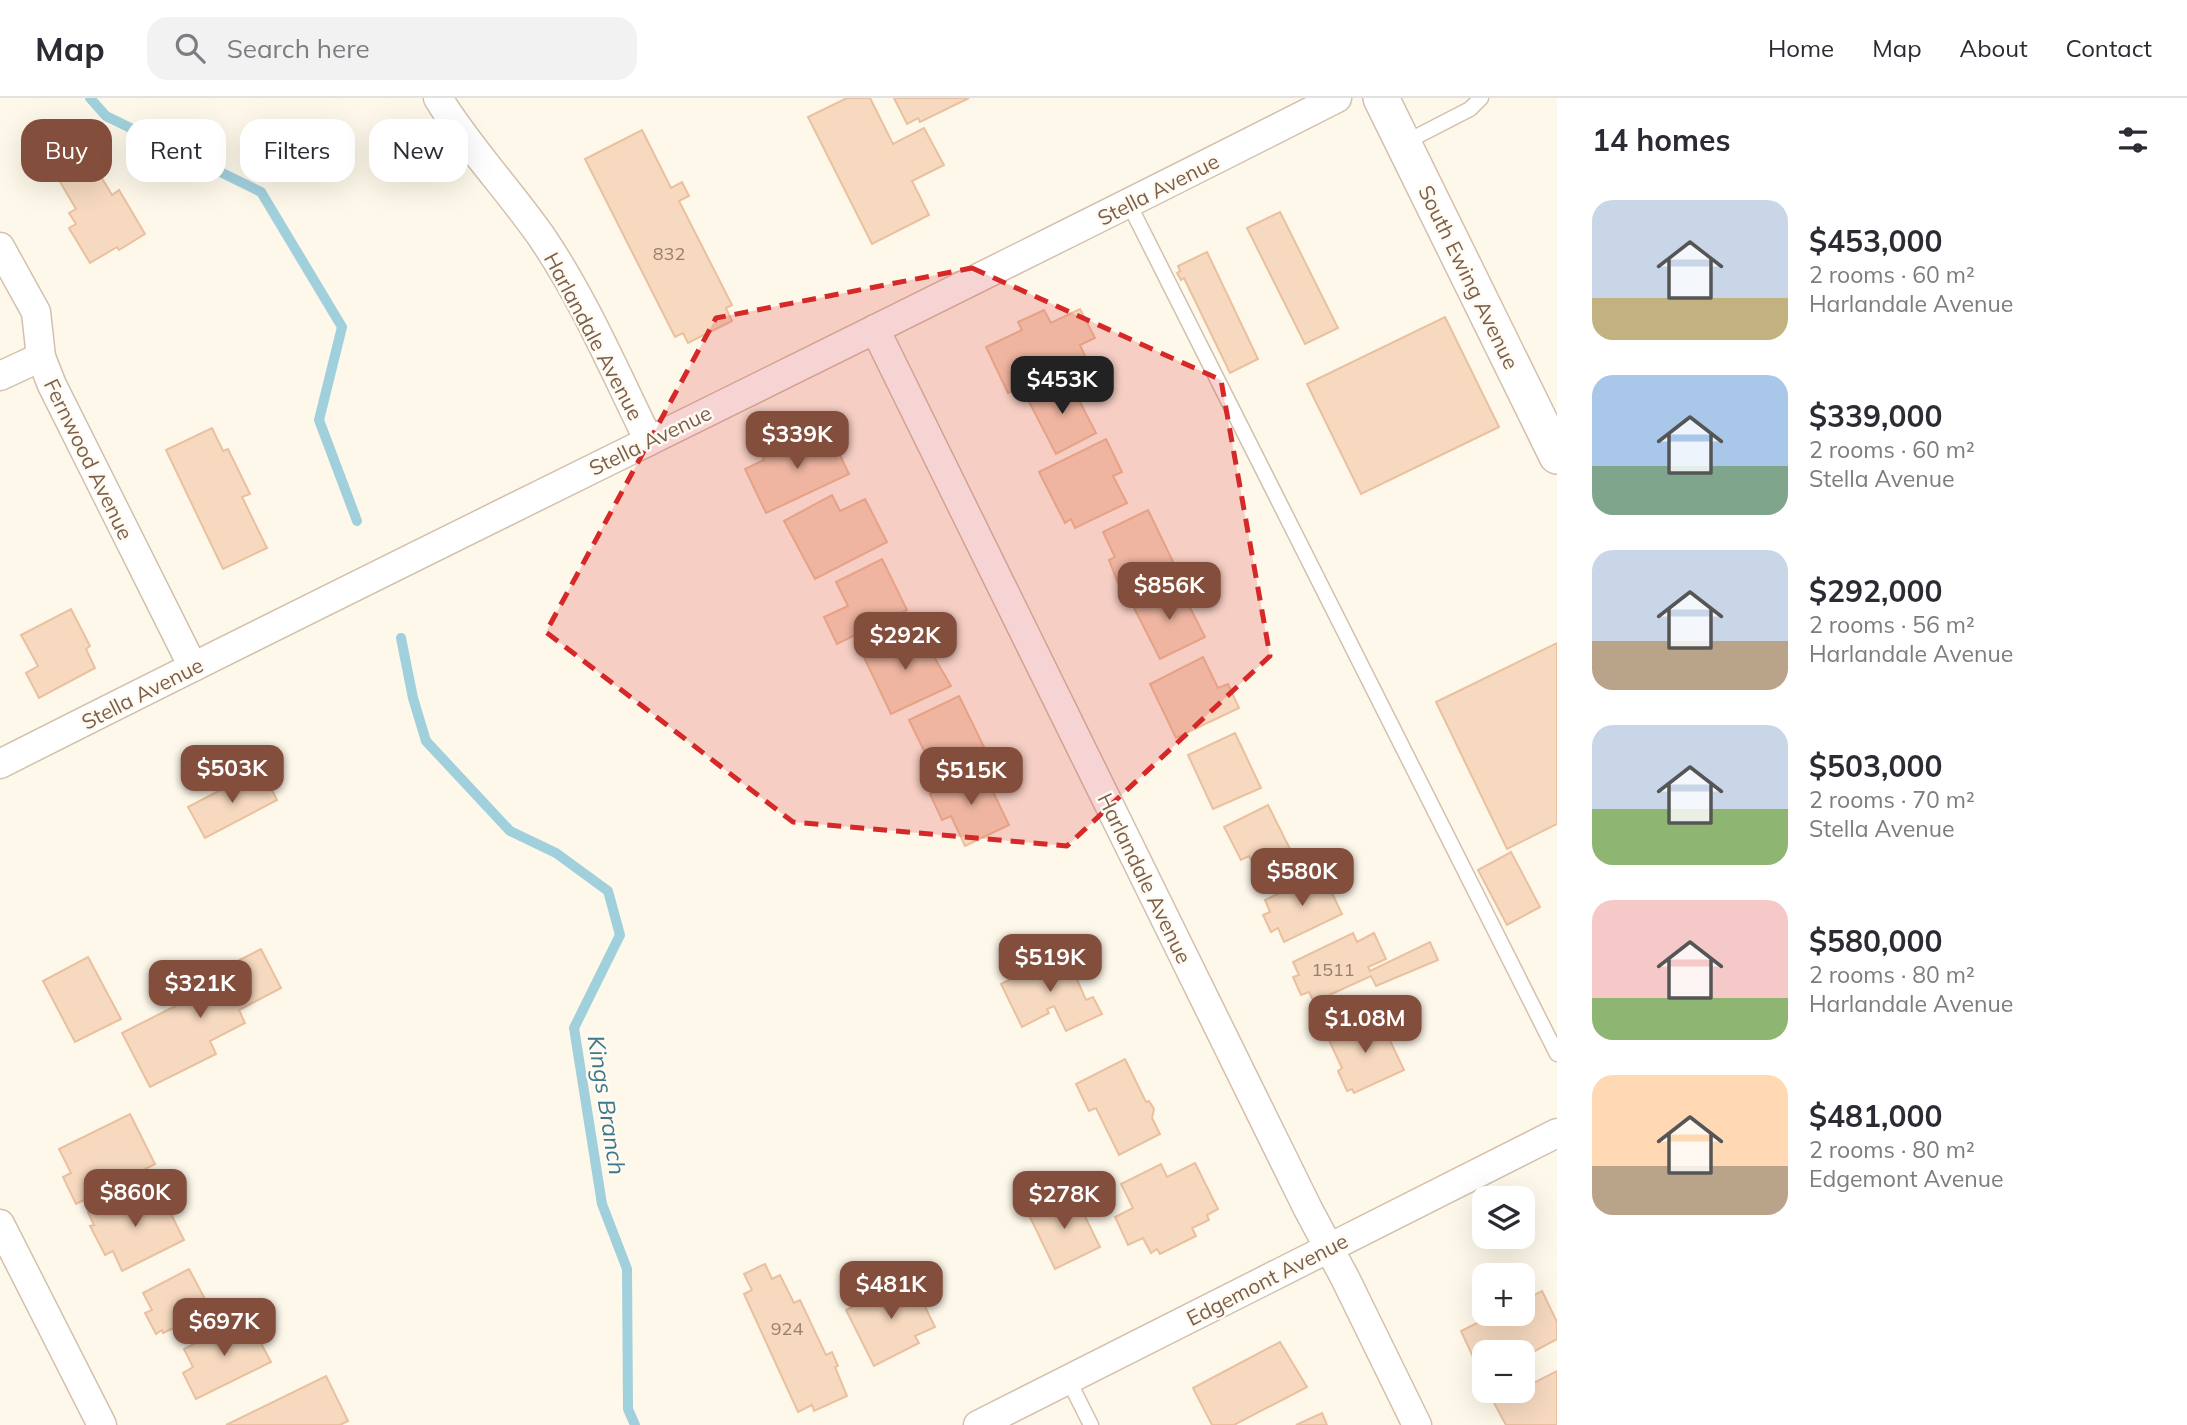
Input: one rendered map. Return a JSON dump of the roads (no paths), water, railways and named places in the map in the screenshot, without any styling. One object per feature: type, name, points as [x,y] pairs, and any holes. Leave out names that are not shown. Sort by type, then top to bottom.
[{"type":"street","name":"Harlandale Avenue","points":[[438,98],[475,151],[540,234],[564,271],[649,440]]},
{"type":"street","name":"Stella Avenue","points":[[0,764],[1129,204],[1337,98]]},
{"type":"street","name":"South Ewing Avenue","points":[[1381,98],[1557,456]]},
{"type":"street","name":"Fernwood Avenue","points":[[0,247],[36,312],[41,357],[52,385],[192,667]]},
{"type":"street","name":"Harlandale Avenue","points":[[875,329],[1308,1209],[1418,1425]]},
{"type":"street","points":[[0,376],[41,357]]},
{"type":"street","name":"Edgemont Avenue","points":[[978,1425],[1557,1133]]},
{"type":"street","points":[[0,1224],[102,1425]]},
{"type":"lane","points":[[1404,143],[1470,109],[1481,98]]},
{"type":"lane","points":[[1129,204],[1557,1054]]},
{"type":"lane","points":[[1068,1379],[1091,1425]]},
{"type":"waterway","name":"Kings Branch","points":[[90,98],[106,116],[261,192],[342,327],[319,420],[357,521]]},
{"type":"waterway","name":"Kings Branch","points":[[401,638],[413,698],[426,741],[510,831],[556,853],[608,891],[620,935],[574,1028],[602,1204],[627,1269],[628,1409],[635,1425]]}]
